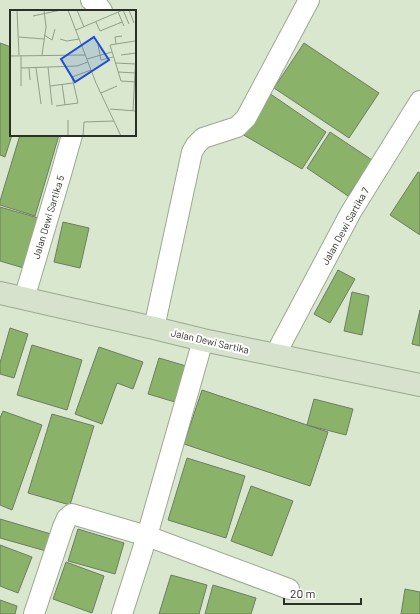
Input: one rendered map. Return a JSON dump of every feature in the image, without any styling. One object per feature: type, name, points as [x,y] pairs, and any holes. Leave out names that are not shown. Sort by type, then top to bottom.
[{"type":"main road","name":"Jalan Dewi Sartika","points":[[0,293],[203,340],[420,385]]},
{"type":"street","points":[[91,0],[97,4],[101,10]]},
{"type":"street","points":[[154,328],[192,152],[203,138],[237,126],[246,118],[309,0]]},
{"type":"street","name":"Jalan Dewi Sartika 7","points":[[275,355],[351,212],[420,101]]},
{"type":"street","name":"Jalan Dewi Sartika 5","points":[[24,299],[72,136]]},
{"type":"street","points":[[122,614],[147,536],[203,340]]},
{"type":"street","points":[[34,614],[63,527],[67,518],[72,514],[147,536],[289,589]]},
{"type":"building","points":[[0,43],[10,47],[10,136],[12,136],[5,157],[0,155]]},
{"type":"building","points":[[304,43],[379,93],[349,138],[274,88]]},
{"type":"building","points":[[269,93],[326,132],[302,169],[242,134]]},
{"type":"building","points":[[330,132],[372,160],[348,196],[307,168]]},
{"type":"building","points":[[20,136],[59,136],[35,216],[0,205]]},
{"type":"building","points":[[418,172],[420,173],[420,235],[390,215]]},
{"type":"building","points":[[0,207],[42,219],[27,269],[0,261]]},
{"type":"building","points":[[63,222],[89,228],[80,268],[54,262]]},
{"type":"building","points":[[338,270],[355,279],[330,323],[314,314]]},
{"type":"building","points":[[352,292],[369,296],[362,335],[344,331]]},
{"type":"building","points":[[420,310],[420,346],[412,344]]},
{"type":"building","points":[[10,328],[28,334],[14,378],[0,374],[0,363]]},
{"type":"building","points":[[32,345],[82,360],[67,410],[17,395]]},
{"type":"building","points":[[99,347],[143,362],[133,389],[117,383],[102,424],[75,414]]},
{"type":"building","points":[[159,358],[186,366],[175,402],[148,394]]},
{"type":"building","points":[[202,390],[328,432],[310,486],[184,444]]},
{"type":"building","points":[[314,399],[353,409],[346,435],[307,425]]},
{"type":"building","points":[[3,411],[42,425],[12,510],[0,505],[0,418]]},
{"type":"building","points":[[52,414],[94,426],[70,505],[28,493]]},
{"type":"building","points":[[187,458],[245,476],[226,538],[168,520]]},
{"type":"building","points":[[251,486],[293,501],[272,556],[231,541]]},
{"type":"building","points":[[0,519],[51,534],[46,551],[0,538]]},
{"type":"building","points":[[78,529],[124,543],[115,574],[68,561]]},
{"type":"building","points":[[0,545],[32,557],[18,593],[0,586]]},
{"type":"building","points":[[66,562],[104,576],[92,613],[53,599]]},
{"type":"building","points":[[171,575],[207,585],[199,614],[159,614]]},
{"type":"building","points":[[213,585],[256,598],[251,614],[205,614]]},
{"type":"building","points":[[405,589],[420,592],[420,614],[401,614]]},
{"type":"building","points":[[0,600],[17,606],[15,614],[0,614]]}]
